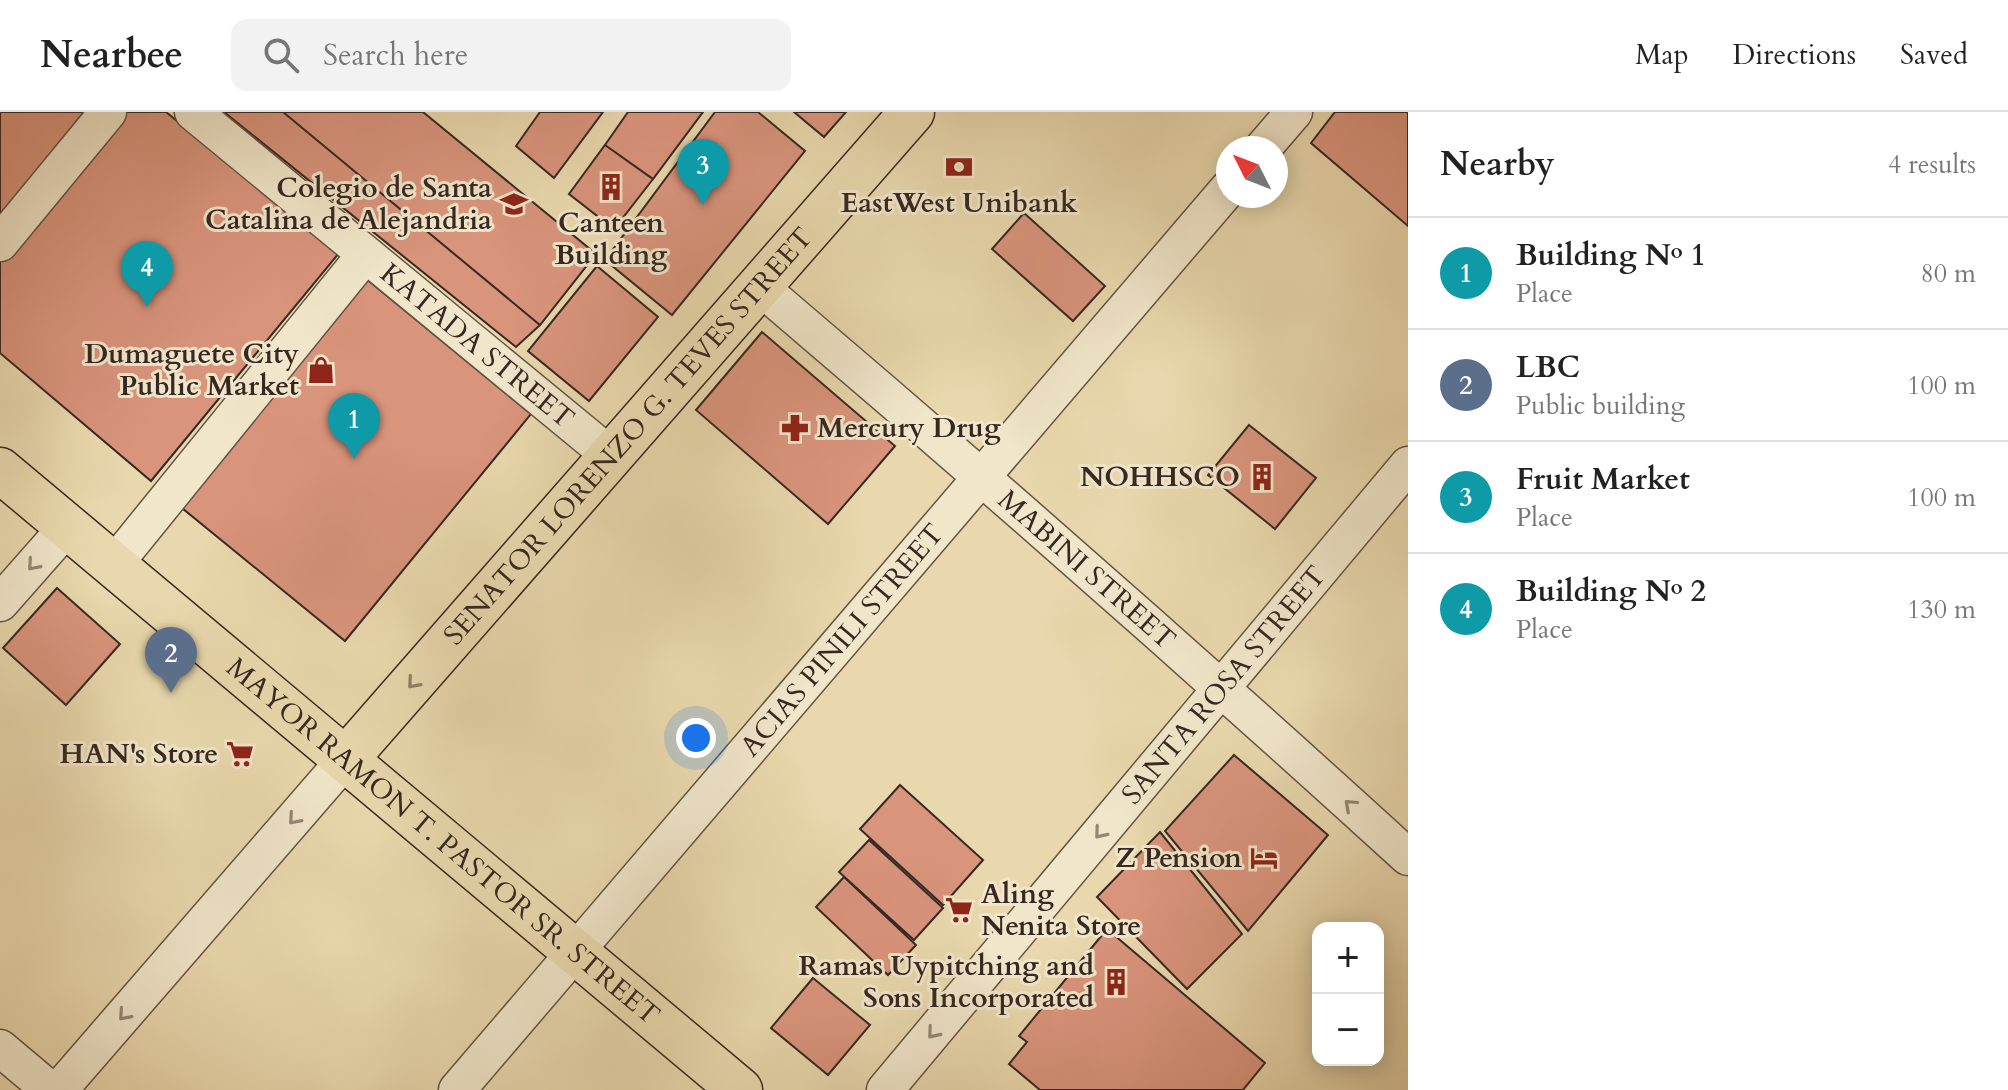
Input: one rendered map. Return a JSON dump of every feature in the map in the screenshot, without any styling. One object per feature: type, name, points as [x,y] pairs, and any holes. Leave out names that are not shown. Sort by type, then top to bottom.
[{"type":"main road","name":"SENATOR LORENZO G. TEVES STREET","points":[[345,760],[912,112]]},
{"type":"main road","name":"MAYOR RAMON T. PASTOR SR. STREET","points":[[0,470],[112,567],[740,1090]]},
{"type":"street","points":[[0,243],[108,112]]},
{"type":"street","name":"KATADA STREET","points":[[193,112],[611,456]]},
{"type":"street","points":[[1273,136],[1294,112]]},
{"type":"street","name":"ACIAS PINILI STREET","points":[[457,1090],[1216,203]]},
{"type":"street","points":[[112,567],[365,255]]},
{"type":"street","name":"MABINI STREET","points":[[760,287],[983,476],[1408,857]]},
{"type":"street","name":"SANTA ROSA STREET","points":[[885,1090],[1408,465]]},
{"type":"street","points":[[0,603],[67,527]]},
{"type":"street","points":[[59,1090],[345,760]]},
{"type":"street","points":[[0,1048],[50,1090]]},
{"type":"building","points":[[0,112],[84,112],[0,217]]},
{"type":"building","points":[[121,112],[166,112],[339,253],[151,481],[0,353],[0,260]]},
{"type":"building","points":[[224,112],[283,112],[540,325],[516,347]]},
{"type":"building","points":[[283,112],[423,112],[596,254],[540,325]]},
{"type":"building","points":[[540,112],[603,112],[554,178],[516,146]]},
{"type":"building","points":[[628,112],[703,112],[653,179],[605,145]]},
{"type":"building","points":[[715,112],[758,112],[805,151],[672,315],[605,260]]},
{"type":"building","points":[[794,112],[846,112],[824,137]]},
{"type":"building","points":[[1335,112],[1408,112],[1408,226],[1311,143]]},
{"type":"building","name":"Canteen Building","points":[[605,145],[653,179],[614,229],[569,194]]},
{"type":"building","points":[[1024,213],[1105,286],[1073,321],[992,249]]},
{"type":"building","points":[[597,266],[658,317],[589,401],[528,351]]},
{"type":"building","points":[[364,277],[531,414],[345,641],[177,504]]},
{"type":"building","name":"Mercury Drug","points":[[762,332],[895,446],[828,524],[696,410]]},
{"type":"building","name":"NOHHSCO","points":[[1249,425],[1316,478],[1275,529],[1208,475]]},
{"type":"building","points":[[57,588],[120,644],[66,705],[3,648]]},
{"type":"building","points":[[1234,755],[1328,835],[1248,931],[1165,831]]},
{"type":"building","points":[[900,785],[983,860],[943,905],[860,829]]},
{"type":"building","points":[[1160,832],[1242,934],[1187,989],[1097,897]]},
{"type":"building","points":[[869,840],[943,908],[914,940],[839,872]]},
{"type":"building","points":[[844,877],[916,945],[888,975],[816,907]]},
{"type":"building","name":"Ramas Uypitching and Sons Incorporated","points":[[1107,929],[1265,1063],[1243,1090],[1040,1090],[1009,1064],[1027,1042],[1019,1036]]},
{"type":"building","points":[[813,978],[870,1025],[828,1075],[771,1028]]},
{"type":"place","name":"EastWest Unibank","points":[[959,167]]},
{"type":"place","name":"Canteen Building","points":[[611,187]]},
{"type":"place","name":"Colegio de Santa Catalina de Alejandria","points":[[514,204]]},
{"type":"place","name":"Fruit Market","points":[[703,205]]},
{"type":"place","name":"Building № 2","points":[[147,307]]},
{"type":"place","name":"Dumaguete City Public Market","points":[[321,370]]},
{"type":"place","name":"Mercury Drug","points":[[795,428]]},
{"type":"place","name":"Building № 1","points":[[354,459]]},
{"type":"place","name":"NOHHSCO","points":[[1262,477]]},
{"type":"place","name":"LBC","points":[[171,693]]},
{"type":"place","name":"HAN's Store","points":[[240,754]]},
{"type":"place","name":"Z Pension","points":[[1264,858]]},
{"type":"place","name":"Aling Nenita Store","points":[[959,910]]},
{"type":"place","name":"Ramas Uypitching and Sons Incorporated","points":[[1116,982]]}]
